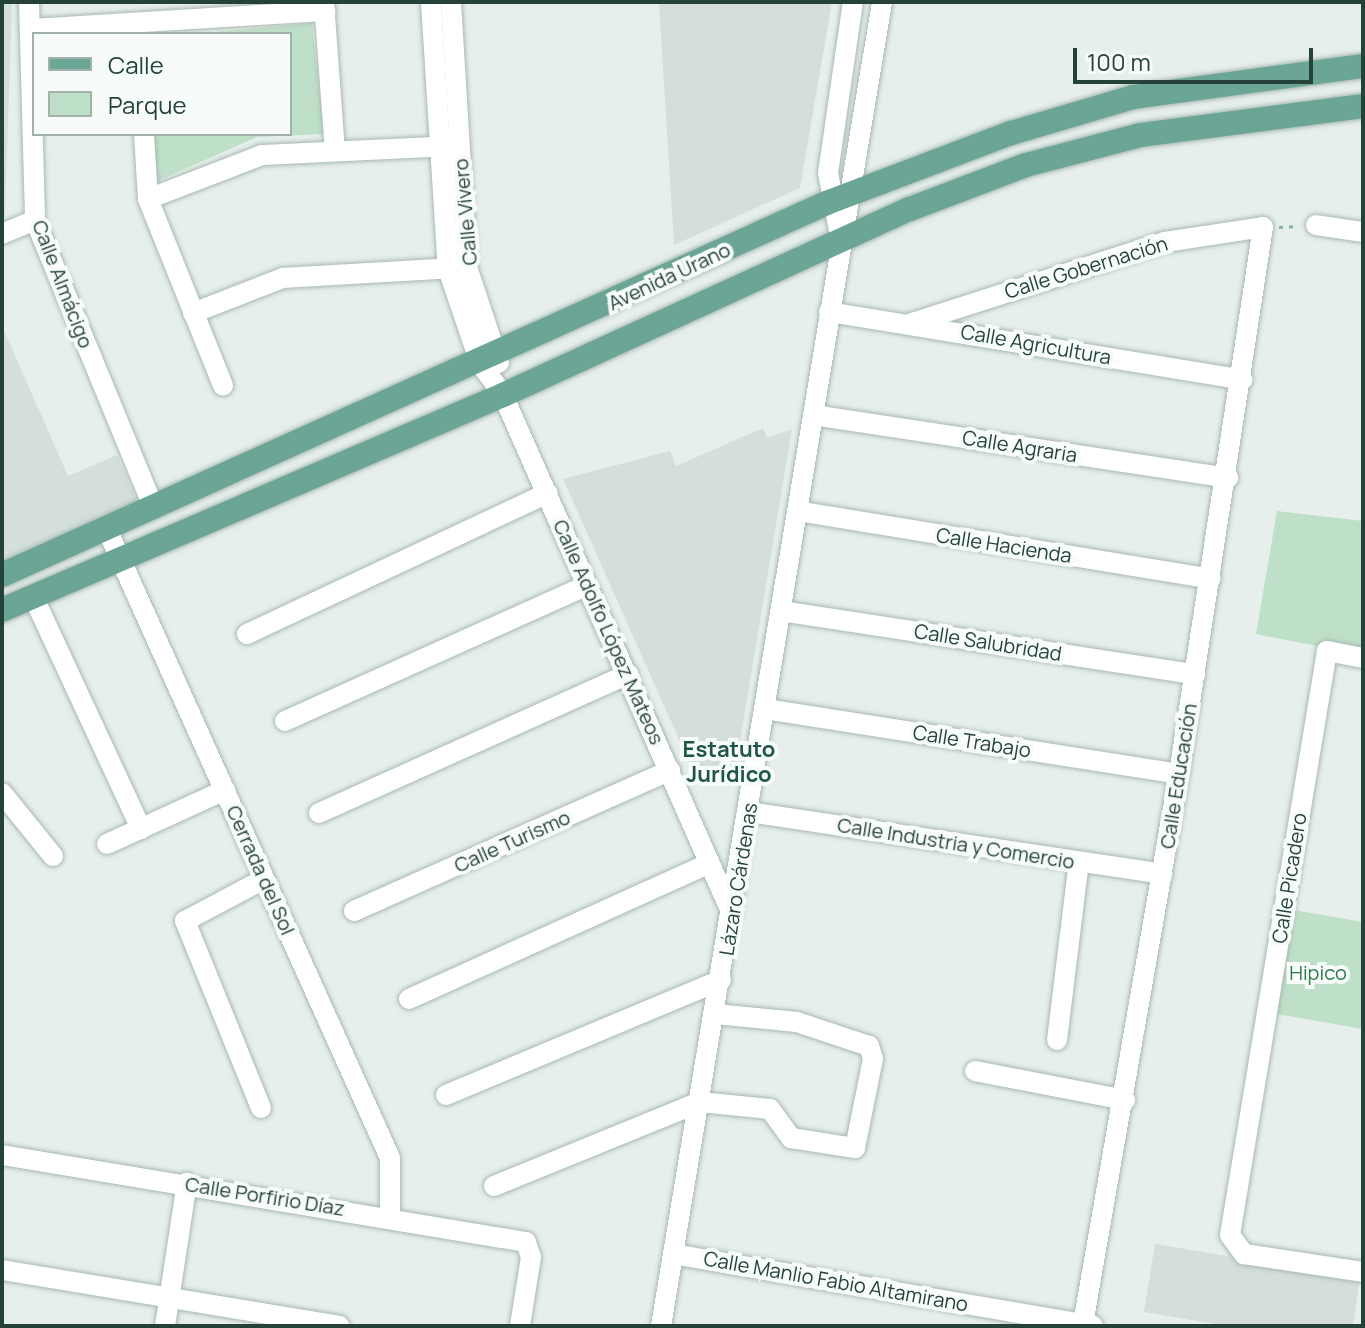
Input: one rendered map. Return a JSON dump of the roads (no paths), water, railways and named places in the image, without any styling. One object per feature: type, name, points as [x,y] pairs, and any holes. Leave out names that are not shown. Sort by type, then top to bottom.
[{"type":"main road","name":"Avenida Urano","points":[[2,575],[489,359],[829,202],[1011,133],[1133,97],[1363,66]]},
{"type":"main road","name":"Avenida Urano","points":[[2,610],[503,395],[841,241],[1090,145],[1363,106]]},
{"type":"main road","points":[[671,276],[688,312]]},
{"type":"street","name":"Calle Almácigo","points":[[29,2],[32,105]]},
{"type":"street","name":"Calle Vivero","points":[[431,2],[443,33],[458,268],[503,395]]},
{"type":"street","name":"Calle Vivero","points":[[443,33],[451,2]]},
{"type":"street","points":[[841,241],[829,202],[853,2]]},
{"type":"street","name":"Lázaro Cárdenas","points":[[661,1326],[749,812],[841,241],[854,193],[882,2]]},
{"type":"street","points":[[30,29],[138,29],[324,6],[335,151]]},
{"type":"street","name":"Calle Almácigo","points":[[33,136],[35,220],[153,506]]},
{"type":"street","points":[[144,136],[148,199],[223,386]]},
{"type":"street","points":[[148,199],[262,155],[450,146]]},
{"type":"street","points":[[2,234],[35,220]]},
{"type":"street","points":[[1316,225],[1363,232]]},
{"type":"street","name":"Calle Gobernación","points":[[912,323],[1165,242],[1263,227]]},
{"type":"street","name":"Calle Educación","points":[[1088,1325],[1228,478],[1263,227]]},
{"type":"street","points":[[193,313],[283,278],[458,268]]},
{"type":"street","name":"Calle Agricultura","points":[[829,312],[912,323],[1242,380]]},
{"type":"street","name":"Calle Adolfo López Mateos","points":[[503,395],[732,914]]},
{"type":"street","name":"Calle Agraria","points":[[813,415],[1228,478]]},
{"type":"street","points":[[247,634],[548,493]]},
{"type":"street","name":"Calle Hacienda","points":[[797,511],[1210,579]]},
{"type":"street","name":"Cerrada del Sol","points":[[106,527],[390,1158],[390,1217]]},
{"type":"street","points":[[285,721],[587,585]]},
{"type":"street","points":[[33,596],[141,829]]},
{"type":"street","name":"Calle Salubridad","points":[[781,611],[1195,674]]},
{"type":"street","name":"Calle Picadero","points":[[1363,658],[1327,651],[1234,1247],[1363,1272]]},
{"type":"street","points":[[319,813],[628,674]]},
{"type":"street","name":"Calle Trabajo","points":[[765,709],[1179,774]]},
{"type":"street","name":"Calle Turismo","points":[[354,911],[670,770]]},
{"type":"street","points":[[107,844],[225,790]]},
{"type":"street","points":[[2,793],[53,856]]},
{"type":"street","name":"Calle Industria y Comercio","points":[[749,812],[1162,874]]},
{"type":"street","points":[[1057,1040],[1079,862]]},
{"type":"street","points":[[409,999],[710,863]]},
{"type":"street","points":[[261,1108],[185,921],[264,879]]},
{"type":"street","points":[[446,1095],[721,980]]},
{"type":"street","points":[[494,1186],[700,1102],[770,1109],[791,1138],[851,1150],[859,1144],[869,1046],[797,1022],[715,1014]]},
{"type":"street","points":[[975,1071],[1125,1100]]},
{"type":"street","name":"Calle Porfirio Díaz","points":[[2,1155],[187,1183],[526,1242],[531,1257],[520,1326]]},
{"type":"street","points":[[165,1326],[187,1183]]},
{"type":"street","name":"Calle Manlio Fabio Altamirano","points":[[673,1254],[1056,1322],[1088,1325]]},
{"type":"street","points":[[2,1270],[339,1326]]},
{"type":"district","name":"Estatuto Jurídico","points":[[729,762]]},
{"type":"park label","name":"Hipico","points":[[1318,972]]}]
